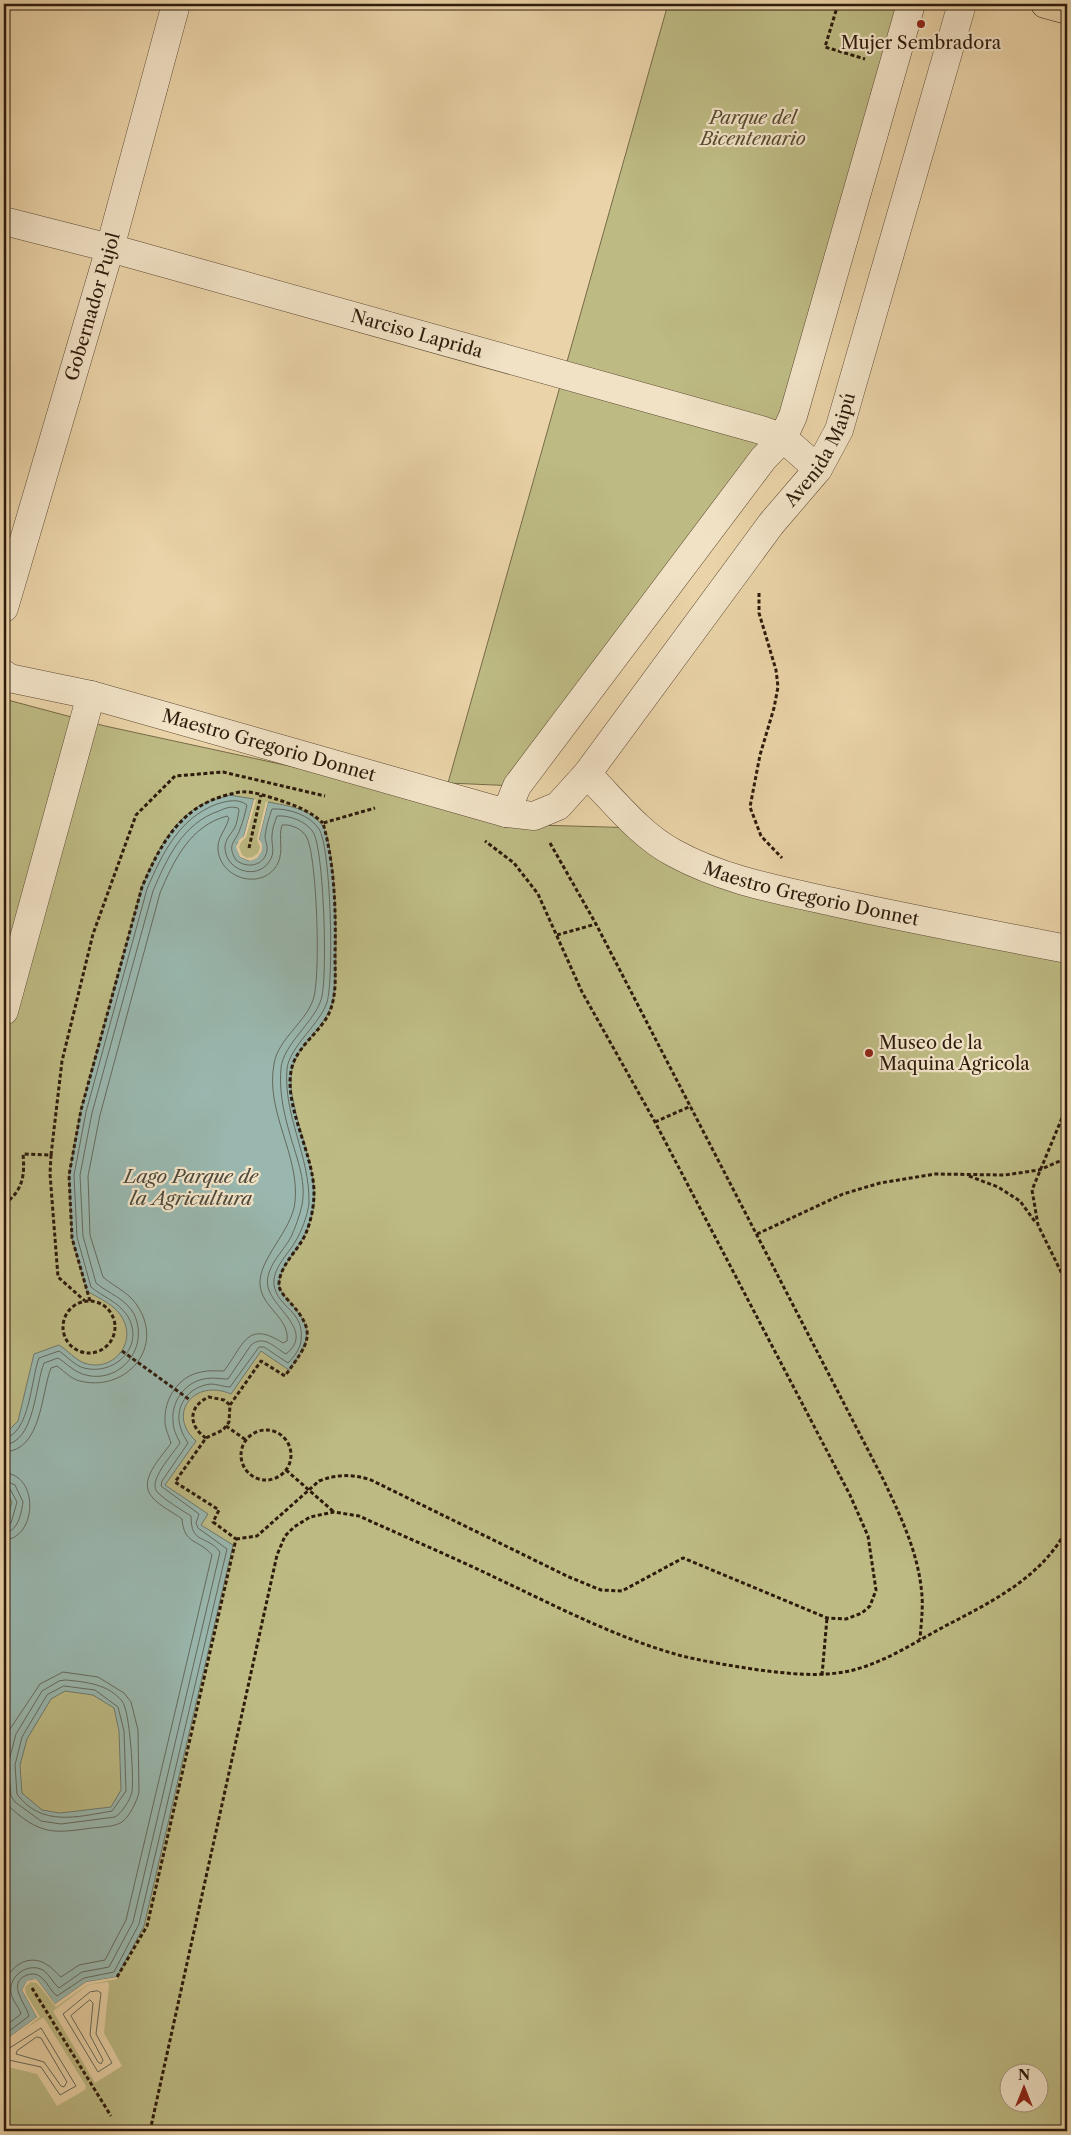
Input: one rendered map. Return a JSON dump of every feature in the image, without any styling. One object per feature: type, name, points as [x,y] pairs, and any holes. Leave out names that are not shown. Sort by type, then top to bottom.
[{"type":"main road","points":[[1044,4],[1067,10]]},
{"type":"street","name":"Gobernador Pujol","points":[[4,608],[110,248],[176,4]]},
{"type":"street","name":"Avenida Maipú","points":[[506,813],[517,786],[763,459],[783,438],[793,416],[911,4]]},
{"type":"street","name":"Avenida Maipú","points":[[534,816],[558,806],[587,774],[771,524],[818,469],[839,430],[962,4]]},
{"type":"street","name":"Narciso Laprida","points":[[4,221],[110,248],[761,430],[783,438],[818,469]]},
{"type":"street","name":"Maestro Gregorio Donnet","points":[[4,674],[9,678],[91,695],[506,813],[534,816]]},
{"type":"street","points":[[4,1011],[91,695]]},
{"type":"street","name":"Maestro Gregorio Donnet","points":[[587,774],[640,828],[673,853],[724,875],[770,888],[943,926],[1067,949]]},
{"type":"path","points":[[838,4],[825,47],[873,61]]},
{"type":"path","points":[[759,590],[759,613],[776,670],[778,687],[774,708],[760,755],[750,807],[761,836],[783,859]]},
{"type":"path","points":[[85,1301],[58,1277],[52,1208],[51,1155],[62,1061],[93,934],[136,815],[175,776],[223,772],[328,797]]},
{"type":"path","points":[[90,1301],[72,1238],[69,1175],[81,1110],[142,887],[156,854],[182,819],[210,799],[242,792],[262,795],[300,806],[315,815],[323,824],[329,846],[335,910],[335,992],[329,1013],[298,1055],[292,1067],[291,1084],[293,1100],[312,1169],[314,1206],[306,1234],[285,1265],[279,1284],[281,1293],[305,1320],[308,1338],[305,1348],[285,1376],[261,1361],[230,1404],[229,1422],[223,1430],[206,1438],[175,1482],[219,1510],[213,1522],[236,1539],[257,1536],[319,1481],[339,1475],[350,1475],[371,1480],[569,1578],[601,1590],[622,1591],[683,1558],[827,1618],[846,1618],[862,1613],[870,1606],[876,1590],[868,1536],[850,1495],[655,1122],[582,992],[538,894],[514,863],[479,838]]},
{"type":"path","points":[[250,848],[262,795]]},
{"type":"path","points":[[323,824],[376,808],[366,806]]},
{"type":"path","points":[[534,816],[596,924],[883,1479],[908,1534],[918,1567],[922,1597],[920,1639]]},
{"type":"path","points":[[557,935],[596,924]]},
{"type":"path","points":[[655,1122],[691,1106]]},
{"type":"path","points":[[1038,1225],[1032,1190],[1067,1106]]},
{"type":"path","points":[[4,1204],[17,1193],[23,1181],[23,1154],[51,1155]]},
{"type":"path","points":[[757,1234],[843,1194],[880,1183],[935,1174],[1005,1175],[1039,1170],[1067,1158]]},
{"type":"path","points":[[965,1175],[998,1187],[1020,1201],[1038,1225],[1067,1284]]},
{"type":"path","points":[[85,1301],[101,1304],[108,1309],[116,1324],[111,1343],[100,1351],[92,1353],[83,1353],[74,1349],[64,1335],[65,1317],[70,1309],[85,1301]]},
{"type":"path","points":[[122,1351],[190,1400]]},
{"type":"path","points":[[206,1438],[197,1430],[192,1419],[197,1405],[209,1398],[224,1400],[230,1404]]},
{"type":"path","points":[[226,1426],[246,1440]]},
{"type":"path","points":[[269,1430],[284,1438],[291,1453],[291,1461],[286,1470],[274,1478],[265,1480],[250,1474],[242,1461],[241,1453],[246,1440],[253,1433],[269,1430]]},
{"type":"path","points":[[286,1470],[334,1512]]},
{"type":"path","points":[[4,1501],[7,1506],[4,1514]]},
{"type":"path","points":[[150,2131],[277,1555],[285,1536],[294,1527],[310,1517],[334,1512],[359,1516],[597,1625],[680,1655],[786,1674],[822,1675],[856,1669],[893,1656],[920,1639],[990,1602],[1032,1574],[1055,1550],[1067,1529]]},
{"type":"path","points":[[117,1977],[147,1926],[236,1539]]},
{"type":"path","points":[[822,1675],[827,1618]]},
{"type":"path","points":[[32,1988],[111,2116]]},
{"type":"green space","name":"Parque del Bicentenario","points":[[668,4],[911,4],[783,438],[517,786],[448,783]]},
{"type":"green space","points":[[4,699],[105,726],[506,813],[536,825],[641,828],[673,853],[1067,949],[1067,2131],[4,2131]]},
{"type":"water","name":"Lago Parque de la Agricultura","points":[[229,795],[254,799],[244,836],[237,843],[240,857],[250,861],[262,851],[259,839],[268,802],[304,811],[317,819],[327,837],[331,857],[336,941],[336,968],[332,1004],[324,1021],[295,1059],[291,1077],[295,1109],[313,1180],[314,1204],[305,1235],[284,1267],[279,1283],[283,1294],[296,1309],[306,1326],[306,1341],[289,1370],[261,1351],[231,1394],[218,1390],[206,1391],[188,1401],[184,1410],[187,1431],[196,1441],[165,1485],[208,1514],[201,1525],[233,1545],[144,1926],[117,1977],[86,1982],[55,2004],[38,1981],[28,1981],[22,1990],[37,2017],[4,2041],[4,1528],[12,1502],[4,1489],[4,1435],[18,1421],[34,1354],[59,1345],[81,1362],[94,1365],[112,1360],[119,1355],[124,1347],[127,1338],[123,1319],[112,1306],[87,1291],[72,1238],[69,1175],[81,1110],[142,887],[153,863],[165,840],[182,819],[203,804]],"holes":[[[65,1691],[93,1695],[114,1708],[119,1731],[121,1790],[111,1807],[60,1813],[42,1810],[22,1793],[20,1765],[27,1739],[51,1699]]]},
{"type":"pier","points":[[254,799],[256,800],[246,837],[239,847],[242,855],[247,858],[253,857],[258,853],[260,847],[257,839],[266,802],[268,802],[259,839],[262,844],[262,851],[257,858],[250,861],[240,857],[236,847],[239,840],[244,836]]},
{"type":"pier","points":[[117,1977],[117,1979],[87,1985],[56,2007],[37,1983],[31,1982],[25,1987],[26,1994],[40,2017],[23,2030],[44,2018],[86,2086],[85,2090],[57,2106],[37,2074],[4,2066],[4,2041],[37,2017],[22,1990],[27,1981],[35,1979],[38,1981],[55,2004],[86,1982]]},
{"type":"pier","points":[[108,1982],[104,2033],[122,2066],[95,2083],[53,2011],[88,1985]]},
{"type":"place","name":"Mujer Sembradora","points":[[921,24]]},
{"type":"place","name":"Museo de la Maquina Agricola","points":[[869,1053]]}]
